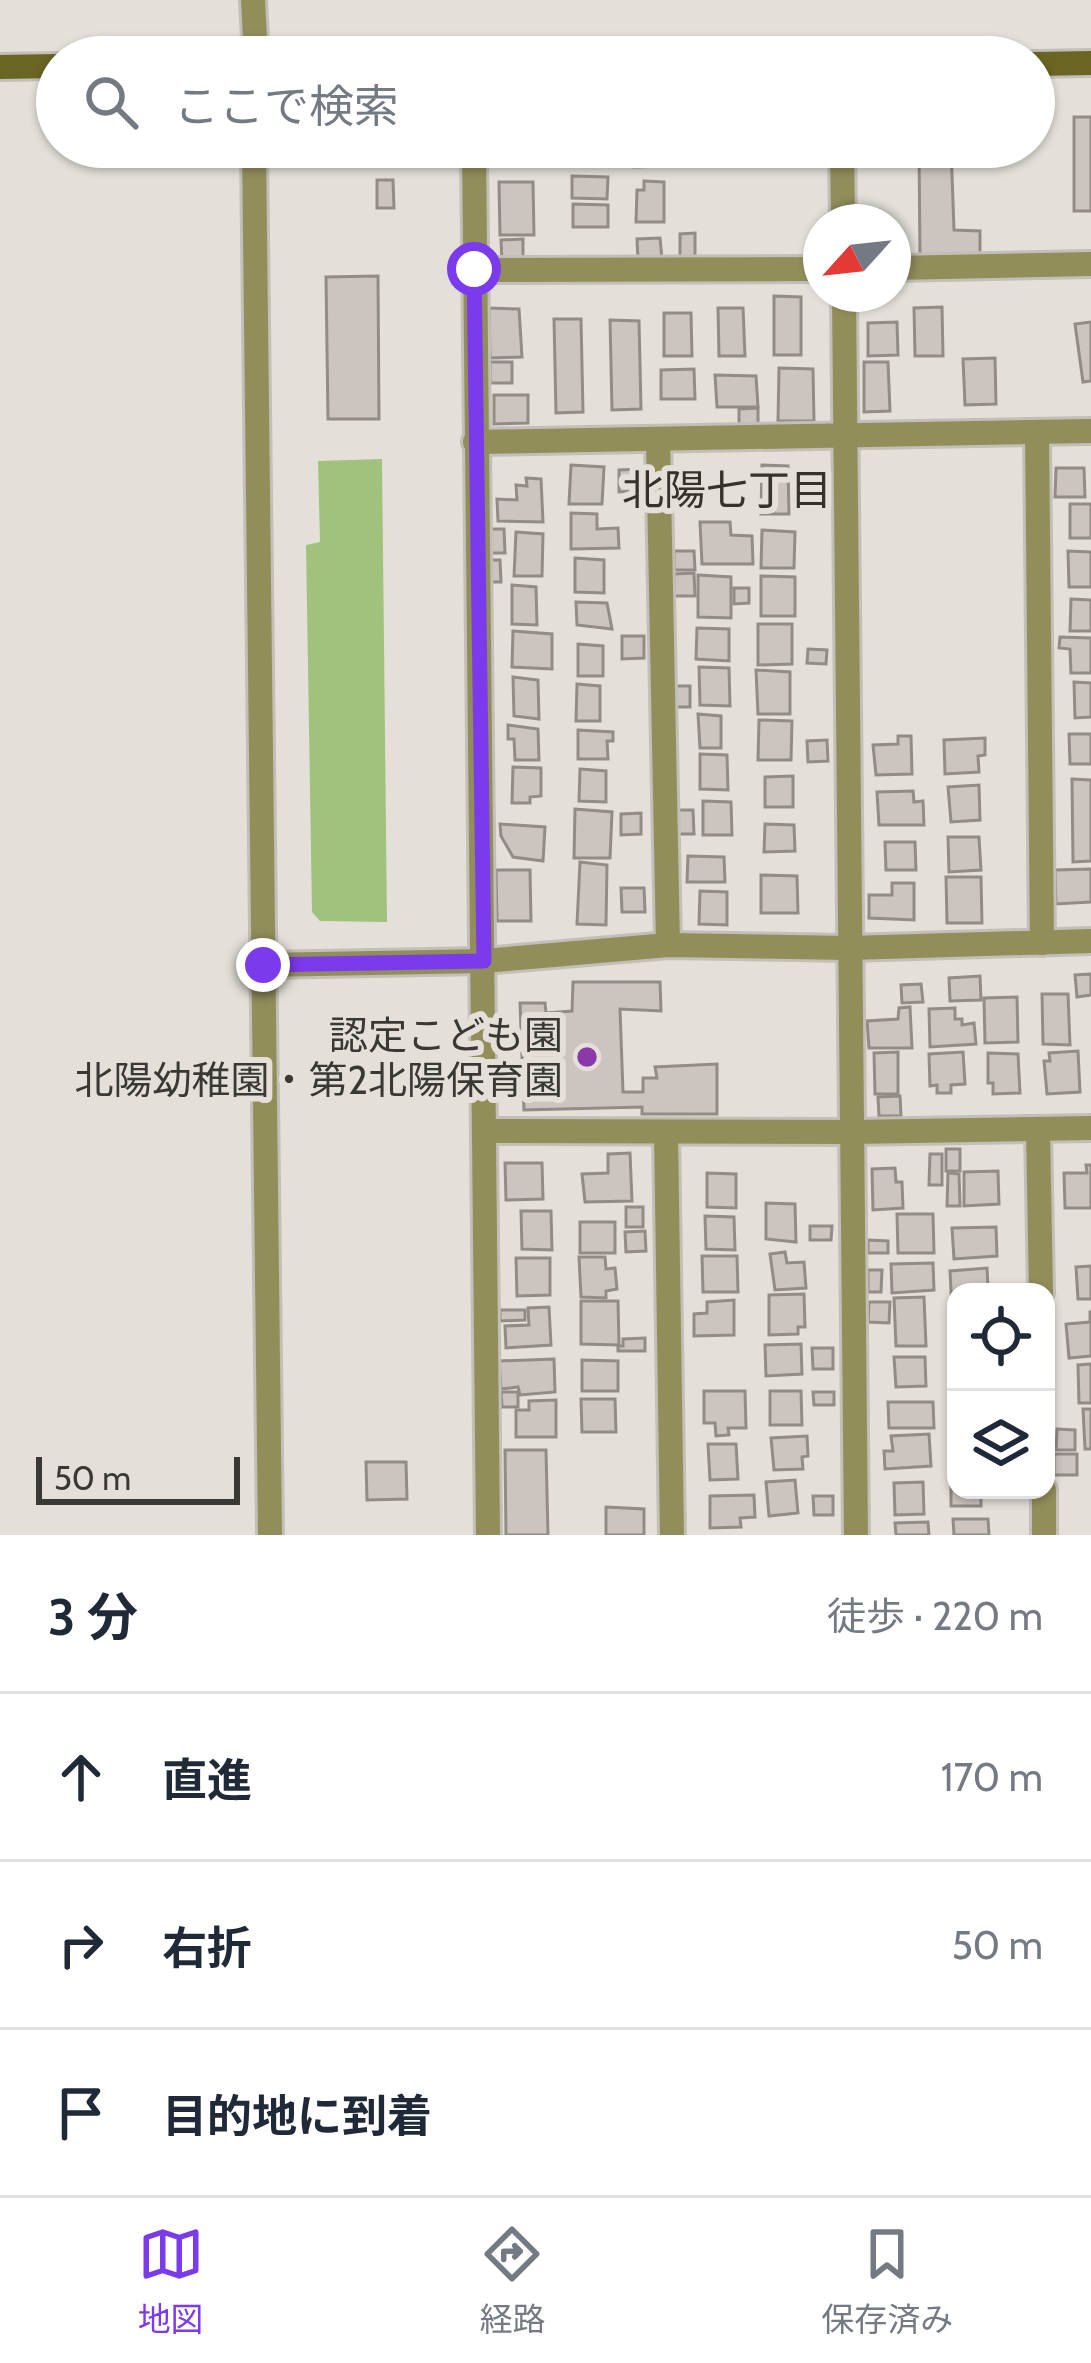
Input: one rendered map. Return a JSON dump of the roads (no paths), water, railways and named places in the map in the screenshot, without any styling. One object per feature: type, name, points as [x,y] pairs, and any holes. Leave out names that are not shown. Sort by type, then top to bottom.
[{"type":"main road","points":[[1055,64],[1091,63]]},
{"type":"main road","points":[[0,67],[36,66]]},
{"type":"street","points":[[253,0],[255,36]]},
{"type":"street","points":[[254,168],[270,1535]]},
{"type":"street","points":[[474,168],[488,1535]]},
{"type":"street","points":[[842,168],[843,204]]},
{"type":"street","points":[[911,268],[1091,265]]},
{"type":"street","points":[[474,269],[803,268]]},
{"type":"street","points":[[844,312],[856,1535]]},
{"type":"street","points":[[475,442],[1091,431]]},
{"type":"street","points":[[1037,432],[1042,943]]},
{"type":"street","points":[[658,439],[668,945]]},
{"type":"street","points":[[263,965],[484,961],[668,945],[849,948],[1091,941]]},
{"type":"street","points":[[484,1131],[1091,1127]]},
{"type":"street","points":[[1038,1129],[1041,1283]]},
{"type":"street","points":[[666,1132],[672,1535]]},
{"type":"street","points":[[1044,1499],[1045,1535]]},
{"type":"place","name":"認定こども園 北陽幼稚園・第2北陽保育園","points":[[587,1057]]},
{"type":"district","name":"北陽七丁目","points":[[727,490]]}]
